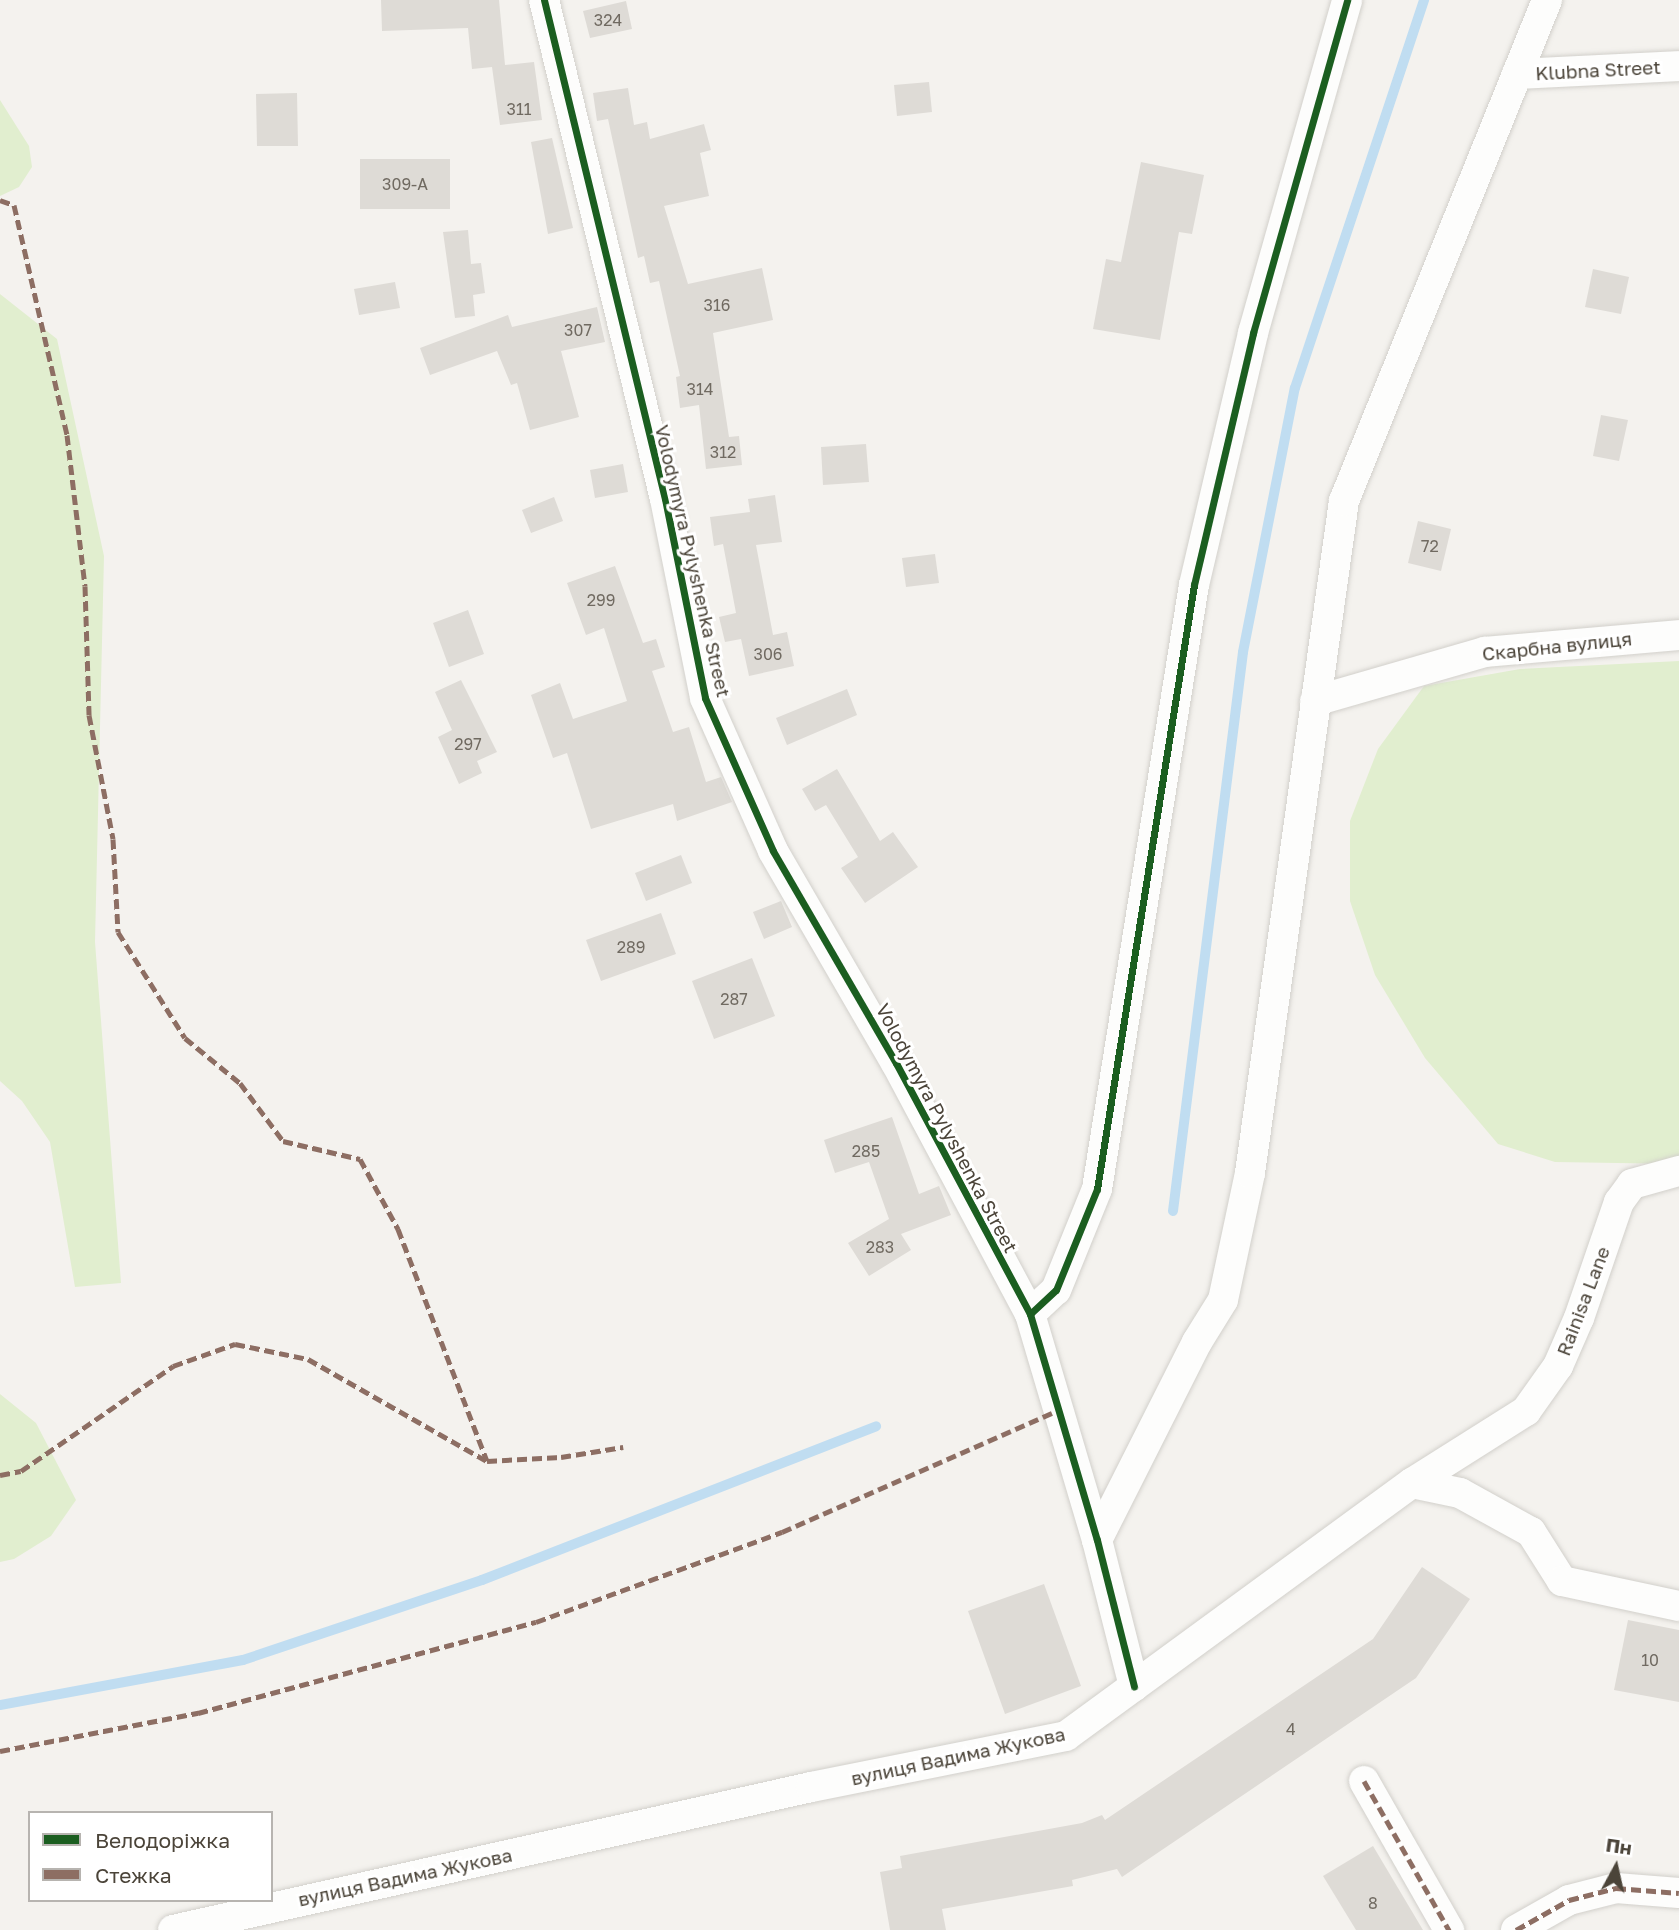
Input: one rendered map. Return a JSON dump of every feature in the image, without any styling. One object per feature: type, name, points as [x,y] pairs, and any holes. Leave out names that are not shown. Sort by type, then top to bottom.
[{"type":"street","name":"Volodymyra Pylyshenka Street","points":[[544,0],[665,499],[705,698],[773,851],[896,1063],[1030,1314],[1097,1540],[1134,1686]]},
{"type":"street","points":[[1030,1314],[1056,1290],[1097,1189],[1194,585],[1253,333],[1347,0]]},
{"type":"street","points":[[1097,1540],[1197,1342],[1223,1300],[1250,1172],[1344,501],[1547,0]]},
{"type":"street","name":"Klubna Street","points":[[1517,74],[1679,66]]},
{"type":"street","name":"Скарбна вулиця","points":[[1315,701],[1485,652],[1679,635]]},
{"type":"street","name":"Rainisa Lane","points":[[1412,1483],[1526,1411],[1558,1366],[1579,1318],[1619,1202],[1632,1184],[1679,1171]]},
{"type":"street","points":[[1412,1483],[1460,1493],[1531,1532],[1562,1581],[1679,1606]]},
{"type":"street","name":"вулиця Вадима Жукова","points":[[173,1930],[811,1787],[1066,1737],[1293,1574],[1412,1483]]},
{"type":"street","points":[[1364,1781],[1449,1930]]},
{"type":"street","points":[[1516,1930],[1569,1900],[1616,1888],[1679,1893]]},
{"type":"green space","points":[[0,100],[29,146],[32,167],[19,187],[0,196]]},
{"type":"green space","points":[[0,294],[57,339],[104,556],[95,942],[121,1283],[75,1287],[50,1142],[22,1101],[0,1081]]},
{"type":"green space","points":[[1679,661],[1679,1164],[1555,1162],[1498,1144],[1425,1058],[1375,975],[1350,901],[1350,821],[1378,749],[1424,686],[1520,669]]},
{"type":"green space","points":[[0,1394],[36,1423],[76,1500],[51,1536],[14,1559],[0,1562]]},
{"type":"building","points":[[381,0],[499,0],[505,65],[534,62],[542,120],[500,125],[492,67],[472,69],[468,28],[382,31]]},
{"type":"building","points":[[626,1],[632,29],[590,38],[583,11]]},
{"type":"building","points":[[929,82],[932,112],[897,116],[894,85]]},
{"type":"building","points":[[628,88],[634,125],[647,122],[650,139],[704,124],[711,150],[700,153],[709,196],[664,206],[688,284],[762,268],[773,320],[713,333],[729,437],[739,436],[742,465],[706,469],[699,405],[680,408],[676,377],[680,376],[659,281],[650,283],[644,256],[638,258],[608,119],[597,121],[593,93]]},
{"type":"building","points":[[297,93],[298,146],[257,146],[256,94]]},
{"type":"building","points":[[552,138],[573,228],[548,234],[531,142]]},
{"type":"building","points":[[360,159],[450,159],[450,209],[360,209]]},
{"type":"building","points":[[1141,162],[1204,175],[1192,234],[1179,232],[1160,340],[1093,329],[1106,259],[1121,262]]},
{"type":"building","points":[[468,230],[471,264],[481,263],[485,293],[473,295],[475,316],[455,318],[443,232]]},
{"type":"building","points":[[1593,269],[1629,277],[1621,314],[1585,307]]},
{"type":"building","points":[[395,282],[400,308],[359,315],[354,289]]},
{"type":"building","points":[[597,307],[605,342],[561,351],[579,417],[530,430],[517,383],[511,385],[497,351],[430,375],[420,348],[508,315],[512,327]]},
{"type":"building","points":[[1601,415],[1628,420],[1619,461],[1593,456]]},
{"type":"building","points":[[866,444],[869,482],[823,485],[821,447]]},
{"type":"building","points":[[623,464],[628,492],[595,498],[590,470]]},
{"type":"building","points":[[775,495],[782,542],[756,545],[773,635],[787,632],[794,666],[749,676],[741,639],[725,642],[719,617],[736,613],[723,544],[714,546],[710,517],[750,512],[748,499]]},
{"type":"building","points":[[554,497],[563,521],[531,533],[522,510]]},
{"type":"building","points":[[1418,521],[1451,529],[1441,571],[1408,563]]},
{"type":"building","points":[[935,554],[939,583],[906,587],[902,558]]},
{"type":"building","points":[[615,566],[643,643],[656,639],[665,667],[652,671],[673,732],[689,727],[706,782],[721,777],[732,802],[677,821],[673,804],[591,829],[567,753],[553,758],[531,695],[560,683],[573,719],[627,701],[604,628],[586,635],[567,583]]},
{"type":"building","points":[[468,610],[484,654],[449,667],[433,623]]},
{"type":"building","points":[[461,680],[497,752],[477,761],[482,773],[459,784],[438,737],[452,730],[435,692]]},
{"type":"building","points":[[847,689],[857,715],[787,745],[776,718]]},
{"type":"building","points":[[837,769],[880,841],[893,832],[918,867],[865,903],[841,868],[858,857],[826,805],[815,811],[802,789]]},
{"type":"building","points":[[681,855],[692,883],[646,901],[635,873]]},
{"type":"building","points":[[781,901],[792,927],[764,939],[753,912]]},
{"type":"building","points":[[661,913],[676,954],[601,981],[586,940]]},
{"type":"building","points":[[752,958],[775,1016],[714,1039],[692,981]]},
{"type":"building","points":[[892,1117],[919,1194],[939,1186],[951,1215],[901,1234],[911,1250],[869,1276],[848,1243],[889,1219],[869,1162],[835,1173],[824,1140]]},
{"type":"building","points":[[1422,1567],[1470,1599],[1416,1678],[1122,1877],[1117,1869],[1072,1880],[1073,1886],[942,1909],[946,1930],[890,1930],[880,1872],[902,1868],[900,1856],[1082,1823],[1102,1815],[1105,1820],[1373,1639]]},
{"type":"building","points":[[1044,1584],[1081,1686],[1005,1714],[968,1611]]},
{"type":"building","points":[[1628,1620],[1679,1630],[1679,1702],[1614,1690]]},
{"type":"building","points":[[1373,1846],[1423,1930],[1356,1930],[1323,1876]]},
{"type":"waterway","points":[[1173,1211],[1243,652],[1295,388],[1424,0]]},
{"type":"waterway","points":[[0,1705],[243,1660],[482,1580],[876,1426]]},
{"type":"marked path","points":[[0,200],[14,205],[67,435],[85,586],[89,715],[113,839],[118,932],[185,1038],[240,1083],[283,1141],[360,1159],[398,1229],[487,1461]]},
{"type":"marked path","points":[[0,1475],[21,1471],[173,1366],[235,1344],[308,1359],[487,1461],[561,1457],[623,1447]]},
{"type":"marked path","points":[[0,1751],[198,1713],[536,1622],[782,1532],[1059,1410]]},
{"type":"marked path","points":[[1364,1781],[1449,1930]]},
{"type":"marked path","points":[[1516,1930],[1569,1900],[1616,1888],[1679,1893]]},
{"type":"cycle path","points":[[544,0],[665,499],[705,698],[773,851],[896,1063],[1030,1314],[1097,1540],[1134,1686]]},
{"type":"cycle path","points":[[1030,1314],[1056,1290],[1097,1189],[1194,585],[1253,333],[1347,0]]}]
